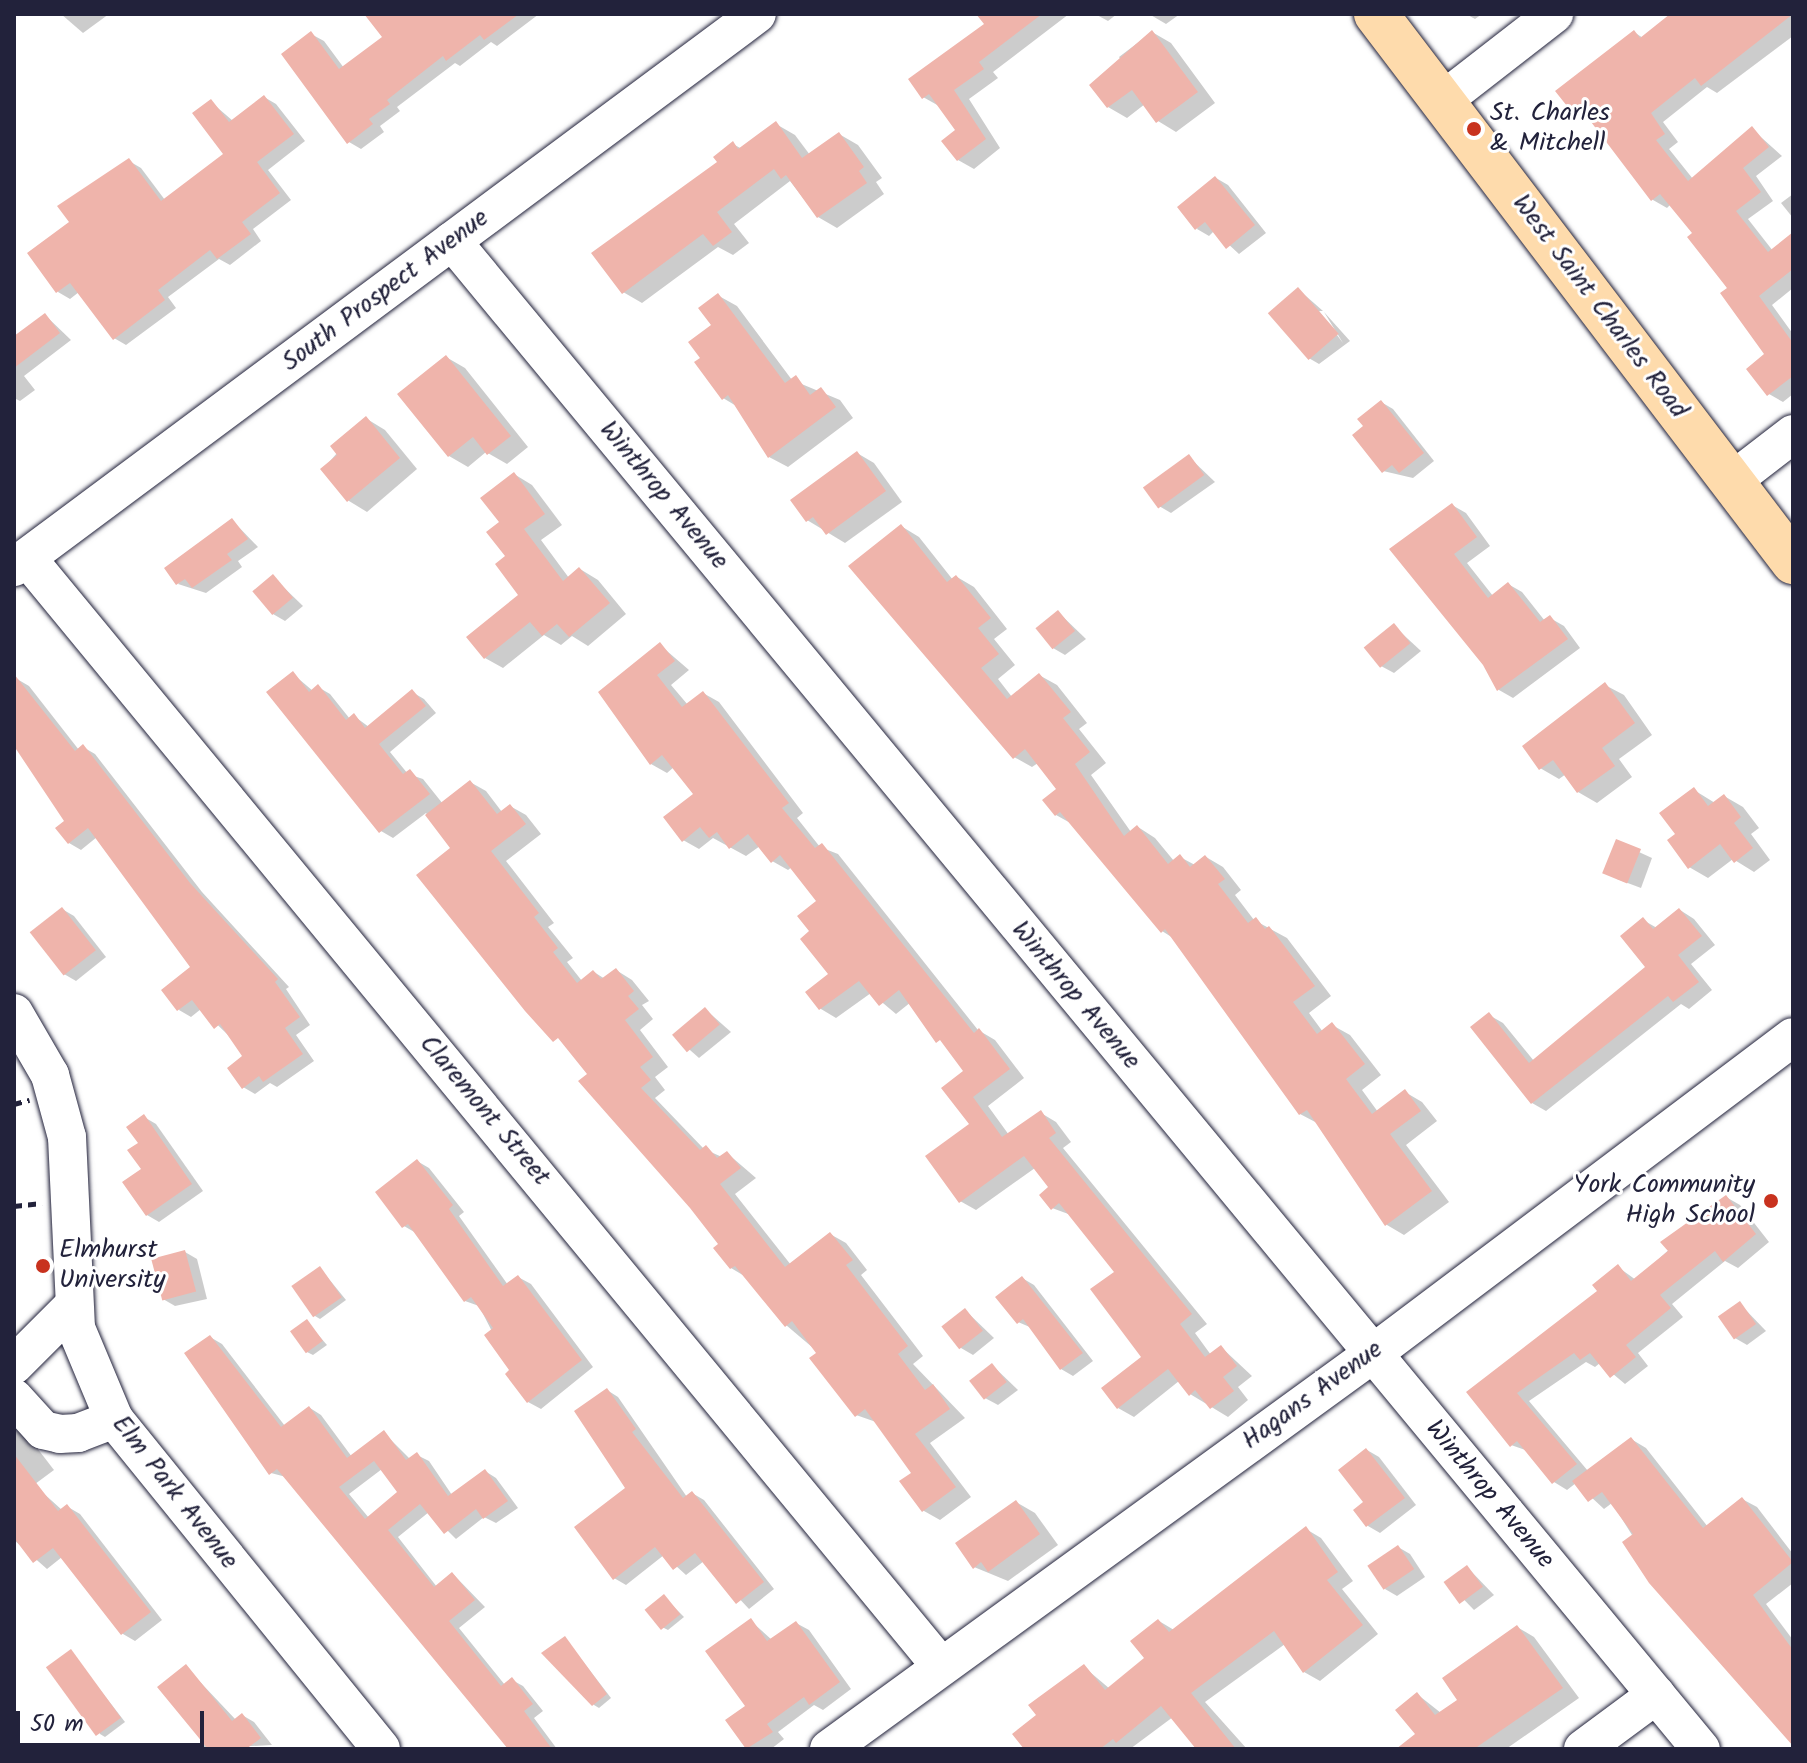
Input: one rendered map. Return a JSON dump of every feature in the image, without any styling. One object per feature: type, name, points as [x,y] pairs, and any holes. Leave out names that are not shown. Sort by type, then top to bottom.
[{"type":"main road","name":"West Saint Charles Road","points":[[1376,14],[1793,562]]},
{"type":"street","name":"South Prospect Avenue","points":[[20,562],[757,14]]},
{"type":"street","points":[[1442,101],[1554,14]]},
{"type":"street","name":"Winthrop Avenue","points":[[452,241],[1371,1355],[1701,1749]]},
{"type":"street","points":[[1732,481],[1793,434]]},
{"type":"street","name":"Claremont Street","points":[[20,562],[940,1665]]},
{"type":"street","name":"Elm Park Avenue","points":[[14,1013],[50,1075],[67,1137],[73,1191],[72,1307],[82,1353],[114,1419],[381,1749]]},
{"type":"street","name":"Hagans Avenue","points":[[829,1749],[940,1665],[1371,1355],[1793,1037]]},
{"type":"street","points":[[14,1365],[72,1307]]},
{"type":"street","points":[[14,1398],[43,1430],[60,1434],[78,1433],[114,1419]]},
{"type":"street","points":[[1583,1749],[1656,1695]]},
{"type":"path","points":[[14,1206],[47,1202]]},
{"type":"building","points":[[364,14],[519,14],[484,40],[480,35],[446,61],[443,56],[387,100],[390,104],[369,119],[373,124],[347,144],[281,54],[311,31],[339,69],[382,37]]},
{"type":"building","points":[[976,14],[1042,14],[979,62],[984,69],[954,90],[986,139],[957,161],[941,141],[955,130],[929,94],[922,99],[908,79],[984,24]]},
{"type":"building","points":[[1670,14],[1793,14],[1701,86],[1695,78],[1651,113],[1665,134],[1656,140],[1688,181],[1752,126],[1769,147],[1743,168],[1761,192],[1736,211],[1768,252],[1793,232],[1793,269],[1759,296],[1793,343],[1793,376],[1767,396],[1746,369],[1764,354],[1720,293],[1727,288],[1687,237],[1692,233],[1660,194],[1651,201],[1582,110],[1575,116],[1555,91],[1634,30],[1640,38]]},
{"type":"building","points":[[1152,30],[1198,92],[1156,123],[1132,90],[1107,108],[1089,85]]},
{"type":"building","points":[[264,95],[294,134],[257,162],[280,193],[242,222],[251,234],[217,259],[210,250],[158,290],[165,300],[113,340],[70,283],[56,293],[27,253],[69,222],[57,206],[129,158],[161,201],[223,154],[192,113],[211,99],[229,122]]},
{"type":"building","points":[[776,121],[802,158],[839,132],[864,167],[859,171],[867,183],[817,218],[786,175],[781,179],[774,169],[717,212],[732,232],[713,246],[703,234],[622,294],[591,253],[717,162],[713,157],[733,141],[738,149]]},
{"type":"building","points":[[1215,176],[1255,225],[1226,249],[1205,222],[1195,230],[1177,207]]},
{"type":"building","points":[[1298,287],[1339,334],[1308,360],[1268,313]]},
{"type":"building","points":[[718,293],[785,383],[796,375],[810,395],[821,387],[836,407],[768,458],[728,395],[722,400],[694,362],[700,358],[688,342],[711,325],[698,308]]},
{"type":"building","points":[[45,313],[60,333],[14,368],[14,336]]},
{"type":"building","points":[[446,355],[511,436],[487,455],[473,437],[448,457],[397,394]]},
{"type":"building","points":[[1381,400],[1424,453],[1399,473],[1392,465],[1382,473],[1352,435],[1363,426],[1357,419]]},
{"type":"building","points":[[366,416],[400,458],[347,502],[320,469],[337,455],[330,446]]},
{"type":"building","points":[[857,451],[886,491],[826,535],[813,517],[806,522],[790,500]]},
{"type":"building","points":[[1189,454],[1204,475],[1158,509],[1143,488]]},
{"type":"building","points":[[514,472],[545,514],[524,529],[563,581],[579,567],[610,603],[569,637],[557,624],[542,636],[530,622],[484,659],[466,637],[518,595],[495,564],[505,556],[486,532],[499,522],[480,498]]},
{"type":"building","points":[[1452,503],[1477,537],[1454,554],[1488,598],[1508,582],[1540,622],[1550,615],[1568,639],[1497,691],[1483,665],[1389,549]]},
{"type":"building","points":[[232,518],[248,539],[227,554],[232,560],[192,588],[185,579],[176,585],[164,568]]},
{"type":"building","points":[[901,524],[947,582],[956,575],[991,618],[978,628],[999,654],[981,668],[1007,699],[1039,673],[1071,712],[1063,718],[1090,752],[1075,764],[1124,836],[1137,825],[1168,864],[1180,854],[1190,867],[1205,855],[1225,879],[1218,884],[1248,923],[1256,917],[1265,929],[1269,926],[1315,986],[1293,1002],[1317,1034],[1332,1022],[1365,1064],[1346,1079],[1372,1114],[1405,1089],[1421,1111],[1390,1134],[1432,1191],[1385,1226],[1307,1110],[1299,1115],[1165,929],[1161,933],[1060,812],[1055,816],[1042,800],[1056,789],[1025,749],[1013,759],[848,566]]},
{"type":"building","points":[[273,574],[293,598],[272,615],[252,591]]},
{"type":"building","points":[[1058,610],[1075,631],[1052,649],[1035,628]]},
{"type":"building","points":[[1394,623],[1410,643],[1380,668],[1364,648]]},
{"type":"building","points":[[660,642],[675,661],[657,675],[682,707],[703,691],[789,803],[782,808],[815,848],[822,843],[974,1033],[979,1028],[1010,1069],[973,1097],[1002,1137],[1041,1110],[1056,1133],[1049,1138],[1192,1314],[1180,1324],[1205,1357],[1221,1345],[1237,1366],[1223,1377],[1234,1391],[1210,1409],[1195,1390],[1189,1396],[1168,1369],[1117,1409],[1101,1388],[1141,1357],[1090,1289],[1114,1272],[1059,1203],[1051,1210],[1039,1195],[1048,1187],[1024,1156],[959,1203],[925,1156],[969,1124],[941,1088],[963,1071],[940,1040],[936,1043],[899,990],[879,1006],[859,981],[819,1010],[805,992],[828,974],[800,939],[809,931],[797,916],[816,901],[780,855],[771,863],[748,834],[729,849],[717,832],[709,838],[700,827],[682,842],[663,817],[693,794],[662,755],[650,765],[598,692]]},
{"type":"building","points":[[293,671],[309,692],[318,684],[346,720],[354,713],[365,728],[412,689],[426,706],[379,744],[403,774],[410,769],[430,794],[379,833],[266,692]]},
{"type":"building","points":[[14,674],[75,751],[83,744],[190,883],[278,979],[275,982],[300,1017],[285,1028],[303,1054],[263,1082],[259,1076],[242,1089],[227,1068],[242,1056],[220,1024],[214,1029],[192,1000],[177,1011],[161,990],[190,967],[88,828],[68,844],[55,828],[64,821],[14,746]]},
{"type":"building","points":[[1605,682],[1635,723],[1602,748],[1615,766],[1577,793],[1553,760],[1539,770],[1522,746]]},
{"type":"building","points":[[470,780],[497,814],[510,804],[526,824],[491,851],[539,913],[534,917],[558,948],[553,952],[577,983],[593,970],[601,979],[616,968],[634,991],[628,996],[639,1009],[625,1020],[653,1057],[640,1067],[651,1080],[641,1088],[700,1150],[706,1145],[717,1158],[727,1151],[741,1168],[720,1184],[785,1267],[830,1232],[853,1260],[846,1265],[908,1346],[898,1354],[925,1390],[933,1384],[950,1409],[915,1434],[956,1487],[922,1512],[899,1481],[911,1473],[865,1409],[855,1417],[809,1358],[816,1353],[792,1321],[785,1327],[735,1266],[730,1269],[713,1248],[718,1244],[690,1208],[578,1081],[587,1074],[558,1038],[553,1042],[525,1011],[416,875],[450,848],[425,815]]},
{"type":"building","points":[[1694,787],[1708,806],[1724,794],[1741,817],[1734,823],[1753,848],[1734,863],[1720,844],[1688,869],[1667,840],[1675,834],[1659,813]]},
{"type":"building","points":[[1616,839],[1641,849],[1627,883],[1602,873]]},
{"type":"building","points":[[62,907],[96,950],[64,976],[30,932]]},
{"type":"building","points":[[1679,908],[1702,936],[1678,955],[1699,982],[1673,1002],[1668,996],[1531,1104],[1470,1027],[1489,1012],[1529,1063],[1645,967],[1620,936],[1643,917],[1653,929]]},
{"type":"building","points":[[705,1007],[720,1025],[687,1052],[672,1035]]},
{"type":"building","points":[[144,1114],[192,1184],[146,1216],[122,1182],[141,1169],[127,1150],[138,1143],[126,1127]]},
{"type":"building","points":[[417,1159],[453,1205],[449,1209],[503,1286],[518,1275],[582,1360],[527,1403],[505,1374],[509,1370],[484,1335],[493,1328],[471,1297],[464,1302],[408,1224],[402,1228],[375,1192]]},
{"type":"building","points":[[1726,1195],[1756,1234],[1723,1262],[1715,1251],[1660,1295],[1671,1308],[1626,1345],[1636,1357],[1610,1378],[1590,1353],[1580,1360],[1574,1353],[1517,1393],[1577,1464],[1552,1484],[1517,1441],[1510,1447],[1466,1392],[1597,1291],[1592,1285],[1618,1264],[1631,1281],[1668,1251],[1660,1242]]},
{"type":"building","points":[[185,1250],[196,1292],[162,1301],[151,1259]]},
{"type":"building","points":[[320,1266],[342,1297],[313,1317],[291,1286]]},
{"type":"building","points":[[1022,1276],[1083,1353],[1060,1370],[1023,1319],[1017,1324],[995,1297]]},
{"type":"building","points":[[1740,1301],[1756,1324],[1734,1339],[1718,1316]]},
{"type":"building","points":[[965,1308],[983,1331],[959,1349],[941,1326]]},
{"type":"building","points":[[307,1319],[323,1341],[306,1353],[290,1331]]},
{"type":"building","points":[[210,1335],[281,1427],[309,1406],[347,1458],[384,1430],[406,1460],[417,1452],[448,1496],[485,1469],[508,1501],[483,1519],[476,1509],[444,1534],[420,1504],[388,1530],[434,1587],[452,1572],[475,1600],[449,1621],[501,1686],[512,1677],[533,1704],[524,1711],[552,1749],[508,1749],[277,1469],[269,1475],[184,1353]],"holes":[[[374,1461],[397,1492],[365,1519],[339,1487]]]},
{"type":"building","points":[[992,1363],[1007,1382],[984,1400],[969,1381]]},
{"type":"building","points":[[607,1388],[636,1429],[632,1432],[683,1498],[692,1491],[764,1582],[736,1604],[695,1553],[673,1570],[655,1547],[613,1580],[574,1527],[625,1488],[574,1411]]},
{"type":"building","points":[[1631,1437],[1703,1528],[1742,1497],[1793,1562],[1753,1595],[1793,1650],[1793,1746],[1649,1583],[1622,1542],[1633,1534],[1602,1492],[1588,1502],[1572,1481]]},
{"type":"building","points":[[1366,1448],[1405,1498],[1366,1527],[1353,1510],[1363,1502],[1338,1470]]},
{"type":"building","points":[[14,1454],[58,1511],[67,1504],[151,1612],[121,1635],[53,1548],[33,1563],[14,1538]]},
{"type":"building","points":[[1016,1500],[1040,1534],[988,1572],[981,1562],[973,1569],[955,1543]]},
{"type":"building","points":[[1306,1526],[1338,1572],[1327,1580],[1363,1625],[1303,1673],[1274,1631],[1191,1693],[1236,1749],[1196,1749],[1161,1706],[1116,1743],[1113,1739],[1100,1749],[1024,1749],[1012,1734],[1036,1715],[1028,1705],[1084,1664],[1105,1690],[1144,1658],[1130,1641],[1158,1619],[1169,1632]]},
{"type":"building","points":[[1398,1545],[1414,1569],[1384,1590],[1367,1566]]},
{"type":"building","points":[[1467,1565],[1483,1587],[1459,1604],[1444,1582]]},
{"type":"building","points":[[664,1594],[680,1614],[661,1630],[645,1610]]},
{"type":"building","points":[[751,1618],[767,1641],[796,1621],[840,1682],[809,1705],[804,1697],[767,1724],[773,1732],[746,1749],[725,1720],[745,1706],[705,1651]]},
{"type":"building","points":[[1517,1625],[1563,1688],[1474,1749],[1396,1749],[1415,1734],[1395,1710],[1417,1692],[1435,1715],[1457,1700],[1442,1678]]},
{"type":"building","points":[[565,1636],[607,1694],[592,1706],[541,1653]]},
{"type":"building","points":[[71,1649],[121,1718],[96,1736],[46,1667]]},
{"type":"building","points":[[186,1664],[232,1721],[242,1713],[261,1738],[246,1749],[208,1749],[157,1687]]},
{"type":"place","name":"St. Charles & Mitchell","points":[[1474,129]]},
{"type":"place","name":"York Community High School","points":[[1771,1201]]},
{"type":"place","name":"Elmhurst University","points":[[43,1266]]}]
